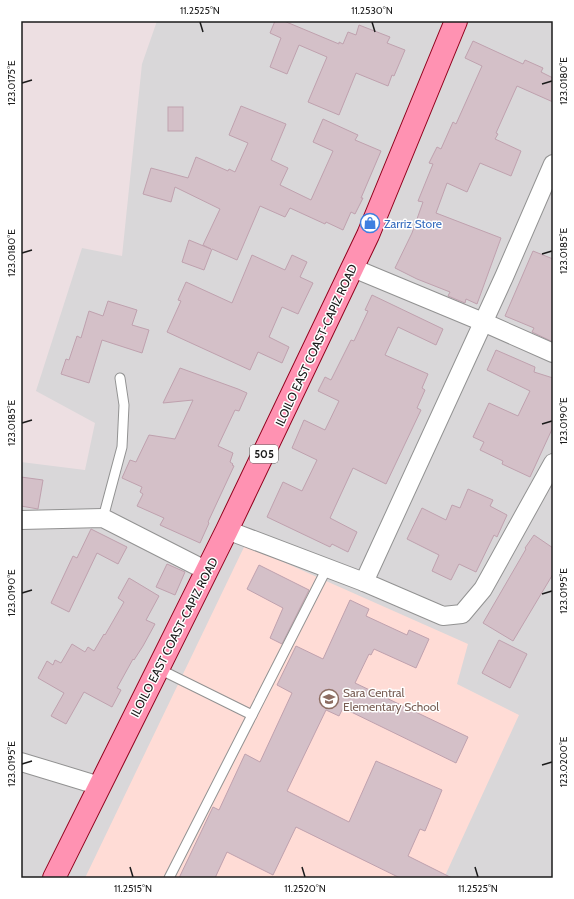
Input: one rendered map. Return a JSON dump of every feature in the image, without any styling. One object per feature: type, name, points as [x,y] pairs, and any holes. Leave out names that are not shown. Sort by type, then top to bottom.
[{"type":"main road","name":"ILOILO EAST COAST-CAPIZ ROAD","points":[[54,878],[228,530],[353,268],[456,21]]},
{"type":"street","points":[[364,582],[483,322],[553,164]]},
{"type":"street","points":[[353,268],[553,353]]},
{"type":"street","points":[[228,530],[364,582],[443,616],[462,614],[483,589],[553,463]]},
{"type":"street","points":[[21,520],[103,518],[207,571]]},
{"type":"street","points":[[21,762],[100,786]]},
{"type":"lane","points":[[103,518],[122,447],[124,405],[120,378]]},
{"type":"lane","points":[[169,878],[327,568]]},
{"type":"lane","points":[[159,668],[252,715]]},
{"type":"shaded area","points":[[157,21],[553,21],[553,878],[21,878],[21,462],[85,470],[95,423],[36,391],[82,248],[122,256],[142,64]]},
{"type":"shaded area","name":"Sara Central Elementary School","points":[[245,545],[468,644],[457,684],[519,715],[444,878],[85,878]]},
{"type":"building","points":[[275,21],[284,21],[339,44],[339,42],[343,44],[348,32],[356,35],[359,25],[390,37],[387,43],[405,50],[388,86],[356,73],[339,115],[308,102],[327,57],[299,45],[287,74],[270,67],[281,38],[270,33]]},
{"type":"building","points":[[473,41],[523,64],[525,60],[543,68],[541,72],[553,78],[553,102],[517,86],[496,133],[498,134],[495,139],[521,151],[511,176],[480,163],[467,192],[447,183],[436,213],[501,238],[477,304],[466,299],[465,303],[448,296],[450,292],[417,279],[395,268],[412,233],[423,202],[418,201],[433,164],[429,163],[437,147],[441,149],[453,122],[456,124],[482,66],[465,58]]},
{"type":"building","points":[[241,106],[286,124],[271,160],[288,168],[280,185],[311,200],[333,151],[313,142],[323,119],[358,135],[355,140],[381,151],[361,198],[363,198],[355,214],[351,212],[343,230],[326,222],[325,224],[290,208],[285,217],[260,206],[237,260],[212,249],[204,270],[182,262],[189,240],[211,249],[203,245],[220,209],[175,187],[171,202],[143,194],[151,168],[188,178],[196,157],[228,171],[229,169],[235,172],[248,143],[229,135]]},
{"type":"building","points":[[168,107],[183,107],[183,131],[168,131]]},
{"type":"building","points":[[533,251],[553,259],[553,342],[532,332],[534,328],[505,316]]},
{"type":"building","points":[[252,255],[285,270],[292,255],[307,262],[300,277],[313,283],[298,314],[282,307],[269,337],[289,347],[282,363],[258,352],[250,370],[167,332],[181,301],[178,300],[186,282],[232,303]]},
{"type":"building","points":[[372,295],[443,329],[436,345],[398,327],[385,355],[428,374],[422,388],[425,390],[417,408],[421,410],[386,484],[353,468],[330,518],[357,532],[348,552],[332,544],[330,547],[267,517],[283,482],[302,491],[317,460],[292,448],[304,420],[325,430],[339,401],[318,391],[325,377],[331,380],[351,340],[354,341],[368,311],[365,310]]},
{"type":"building","points":[[108,301],[137,310],[132,325],[149,330],[142,353],[102,340],[89,383],[61,374],[66,359],[69,360],[77,336],[81,338],[89,311],[103,316]]},
{"type":"building","points":[[496,350],[535,367],[534,372],[553,378],[553,427],[530,477],[502,464],[503,461],[480,450],[484,442],[473,437],[489,403],[518,416],[530,391],[487,370]]},
{"type":"building","points":[[180,368],[247,393],[239,411],[235,410],[218,446],[233,453],[230,462],[234,466],[200,543],[160,525],[164,518],[137,506],[143,494],[140,492],[142,487],[122,478],[130,460],[136,462],[149,435],[175,439],[193,400],[163,403]]},
{"type":"building","points":[[21,477],[43,480],[38,509],[21,506]]},
{"type":"building","points":[[468,489],[493,500],[490,506],[507,515],[497,537],[494,535],[476,572],[459,564],[451,580],[432,571],[439,555],[407,539],[422,508],[446,520],[452,505],[460,508]]},
{"type":"building","points":[[91,529],[127,547],[118,564],[97,553],[69,612],[51,603],[73,556],[77,558]]},
{"type":"building","points":[[534,535],[553,548],[553,574],[513,641],[483,623],[526,549],[525,548]]},
{"type":"building","points":[[167,564],[185,572],[175,595],[156,587]]},
{"type":"building","points":[[259,565],[309,590],[282,644],[270,638],[283,608],[247,589]]},
{"type":"building","points":[[129,578],[159,596],[146,620],[155,624],[117,688],[121,690],[112,707],[84,692],[66,724],[51,716],[64,693],[38,678],[47,661],[53,665],[55,660],[61,663],[72,644],[85,652],[88,647],[94,651],[124,602],[118,598]]},
{"type":"building","points":[[350,600],[369,609],[366,616],[407,635],[409,630],[429,639],[416,668],[374,649],[371,655],[369,654],[355,683],[468,737],[456,763],[343,708],[339,716],[326,710],[287,791],[349,822],[376,761],[442,790],[425,831],[420,829],[408,856],[452,878],[400,878],[296,827],[273,875],[227,852],[215,878],[179,878],[213,807],[219,810],[245,754],[260,762],[292,693],[277,685],[296,646],[323,659]]},
{"type":"building","points":[[499,640],[527,654],[510,688],[482,673]]},
{"type":"place","name":"Zarriz Store","points":[[370,223]]},
{"type":"place","name":"Sara Central Elementary School","points":[[329,699]]}]
